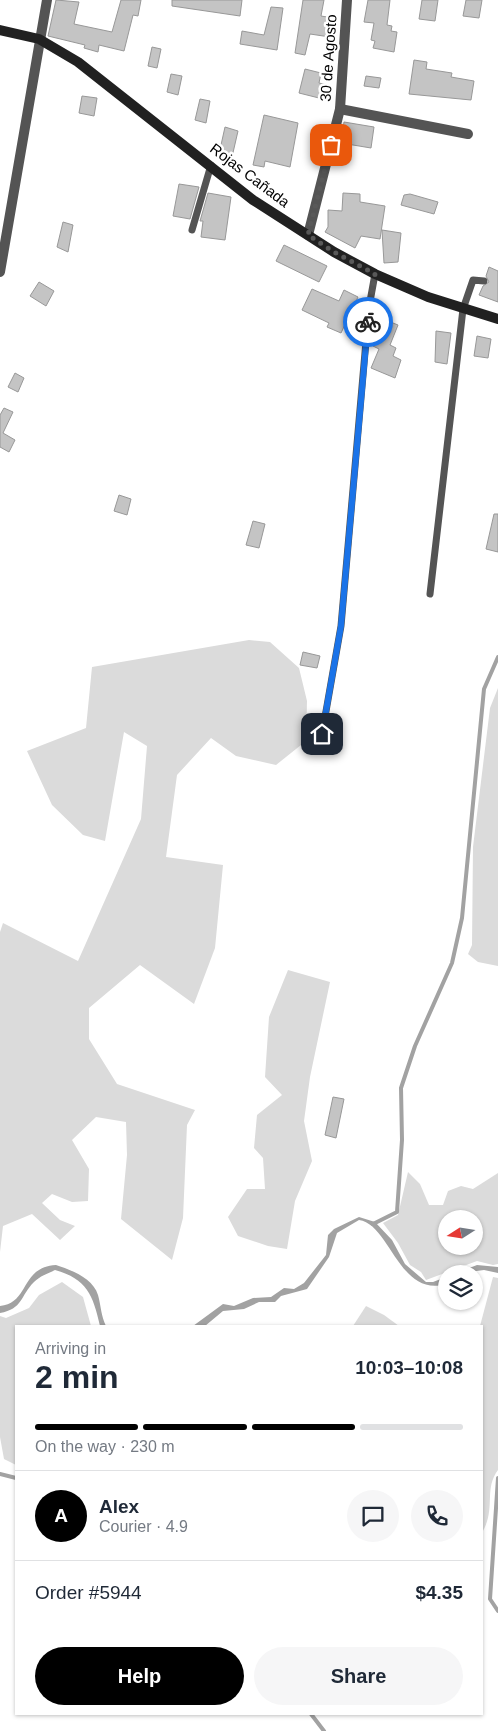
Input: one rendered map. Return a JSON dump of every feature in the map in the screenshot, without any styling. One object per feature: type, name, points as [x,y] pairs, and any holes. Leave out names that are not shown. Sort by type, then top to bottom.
[{"type":"main road","name":"Rojas Cañada","points":[[0,30],[39,39],[78,62],[253,200],[334,252],[375,274],[428,297],[498,319]]},
{"type":"street","points":[[0,272],[47,0]]},
{"type":"street","name":"30 de Agosto","points":[[308,235],[340,109],[347,0]]},
{"type":"street","points":[[340,109],[468,134]]},
{"type":"lane","points":[[192,230],[210,165]]},
{"type":"lane","points":[[322,734],[341,626],[369,307],[375,274]]},
{"type":"lane","points":[[430,594],[464,309],[473,280],[484,281]]},
{"type":"shaded area","points":[[249,640],[270,642],[299,668],[307,701],[306,741],[276,765],[236,756],[211,738],[177,775],[166,857],[223,865],[215,948],[194,1004],[140,965],[89,1008],[89,1039],[117,1084],[195,1110],[187,1125],[183,1218],[172,1260],[121,1219],[127,1155],[126,1122],[96,1117],[72,1140],[89,1169],[88,1201],[72,1202],[52,1194],[42,1203],[60,1220],[75,1226],[60,1240],[32,1214],[3,1226],[0,1252],[0,932],[3,923],[78,961],[141,819],[147,746],[124,732],[105,841],[83,835],[52,805],[27,751],[86,728],[92,667]]},
{"type":"shaded area","points":[[498,688],[498,966],[478,962],[468,954],[472,945],[473,847],[490,708]]},
{"type":"shaded area","points":[[288,970],[330,982],[310,1077],[304,1121],[312,1161],[295,1201],[287,1249],[268,1246],[238,1236],[228,1217],[247,1189],[265,1189],[263,1158],[254,1148],[257,1115],[282,1095],[265,1077],[269,1017]]},
{"type":"shaded area","points":[[408,1172],[420,1184],[429,1205],[443,1205],[448,1191],[461,1186],[473,1189],[498,1173],[498,1264],[493,1265],[477,1261],[466,1265],[438,1265],[438,1276],[426,1280],[421,1272],[410,1265],[398,1243],[383,1223],[398,1215]]},
{"type":"shaded area","points":[[359,1217],[375,1222],[392,1240],[405,1264],[426,1282],[438,1280],[438,1284],[430,1285],[417,1280],[406,1271],[370,1224],[359,1220],[337,1233],[329,1257],[307,1289],[281,1296],[275,1302],[259,1302],[244,1309],[223,1311],[206,1325],[194,1325],[223,1304],[234,1306],[253,1298],[271,1297],[284,1288],[294,1289],[304,1283],[326,1255],[328,1235],[334,1229]]},
{"type":"shaded area","points":[[56,1265],[75,1272],[86,1279],[98,1295],[106,1325],[100,1325],[95,1305],[87,1290],[75,1278],[55,1270],[34,1282],[17,1305],[0,1313],[0,1306],[16,1299],[30,1278],[44,1267]]},
{"type":"shaded area","points":[[483,1266],[498,1267],[498,1273],[484,1270]]},
{"type":"shaded area","points":[[493,1277],[498,1278],[498,1470],[491,1485],[488,1517],[483,1530],[483,1325],[480,1325]]},
{"type":"shaded area","points":[[62,1282],[83,1297],[91,1325],[15,1325],[15,1464],[4,1459],[0,1437],[0,1316],[6,1318],[29,1308],[39,1295]]},
{"type":"shaded area","points":[[366,1306],[384,1315],[398,1325],[354,1325]]},
{"type":"building","points":[[56,0],[79,2],[74,24],[112,32],[121,0],[141,0],[138,16],[133,15],[124,51],[99,45],[98,52],[84,48],[85,45],[48,36]]},
{"type":"building","points":[[172,0],[242,0],[240,16],[172,6]]},
{"type":"building","points":[[303,0],[324,0],[321,16],[333,18],[330,37],[310,34],[305,55],[295,53]]},
{"type":"building","points":[[368,0],[390,0],[387,25],[392,26],[391,31],[397,32],[394,52],[373,48],[375,41],[371,40],[374,23],[364,22]]},
{"type":"building","points":[[422,0],[438,0],[435,21],[419,19]]},
{"type":"building","points":[[466,0],[482,0],[479,18],[463,16]]},
{"type":"building","points":[[271,7],[283,8],[277,50],[240,44],[242,31],[264,35]]},
{"type":"building","points":[[152,47],[161,49],[157,68],[148,66]]},
{"type":"building","points":[[414,60],[427,62],[426,69],[452,73],[451,77],[474,81],[471,100],[409,94]]},
{"type":"building","points":[[305,69],[321,73],[319,83],[327,85],[323,99],[299,93]]},
{"type":"building","points":[[171,74],[182,76],[178,95],[167,92]]},
{"type":"building","points":[[366,76],[381,78],[379,88],[364,86]]},
{"type":"building","points":[[82,96],[97,98],[94,116],[79,113]]},
{"type":"building","points":[[200,99],[210,101],[206,123],[195,120]]},
{"type":"building","points":[[264,115],[298,123],[290,167],[265,161],[264,167],[253,165]]},
{"type":"building","points":[[344,122],[374,127],[371,148],[341,143]]},
{"type":"building","points":[[225,127],[238,131],[232,157],[219,154]]},
{"type":"building","points":[[179,184],[199,187],[190,219],[173,216]]},
{"type":"building","points":[[208,193],[231,197],[225,240],[201,237],[203,221],[200,221]]},
{"type":"building","points":[[343,193],[360,194],[360,202],[385,206],[380,239],[361,236],[355,248],[325,232],[328,227],[328,210],[342,211]]},
{"type":"building","points":[[410,194],[438,202],[434,214],[401,205],[404,195]]},
{"type":"building","points":[[63,222],[73,225],[68,252],[57,247]]},
{"type":"building","points":[[382,230],[401,233],[398,262],[384,263]]},
{"type":"building","points":[[284,245],[327,266],[319,282],[276,261]]},
{"type":"building","points":[[489,267],[498,271],[498,302],[479,295],[483,286],[489,282],[486,276]]},
{"type":"building","points":[[39,282],[54,291],[46,306],[30,296]]},
{"type":"building","points":[[312,289],[339,301],[344,290],[358,297],[341,333],[327,327],[329,323],[302,310]]},
{"type":"building","points":[[383,319],[398,325],[390,345],[396,348],[393,356],[401,360],[395,378],[371,368],[379,349],[373,346]]},
{"type":"building","points":[[436,331],[451,333],[447,364],[435,362]]},
{"type":"building","points":[[477,336],[491,339],[488,358],[474,356]]},
{"type":"building","points":[[15,373],[24,378],[18,392],[8,387]]},
{"type":"building","points":[[4,408],[13,412],[3,433],[15,440],[9,452],[0,447],[0,415]]},
{"type":"building","points":[[119,495],[131,499],[127,515],[114,511]]},
{"type":"building","points":[[494,514],[498,514],[498,552],[486,549]]},
{"type":"building","points":[[253,521],[265,524],[259,548],[246,545]]},
{"type":"building","points":[[303,652],[320,656],[317,668],[300,665]]},
{"type":"building","points":[[333,1097],[344,1099],[336,1138],[325,1135]]},
{"type":"waterway","points":[[373,1224],[397,1212],[402,1140],[401,1088],[415,1046],[452,963],[462,918],[484,689],[498,657]]},
{"type":"waterway","points":[[0,1474],[15,1478]]},
{"type":"waterway","points":[[498,1478],[490,1599],[498,1611]]},
{"type":"waterway","points":[[312,1715],[324,1731]]},
{"type":"way so far","points":[[331,145],[308,235],[334,252],[375,274],[368,322]]},
{"type":"route","points":[[322,734],[341,626],[368,322]]}]
